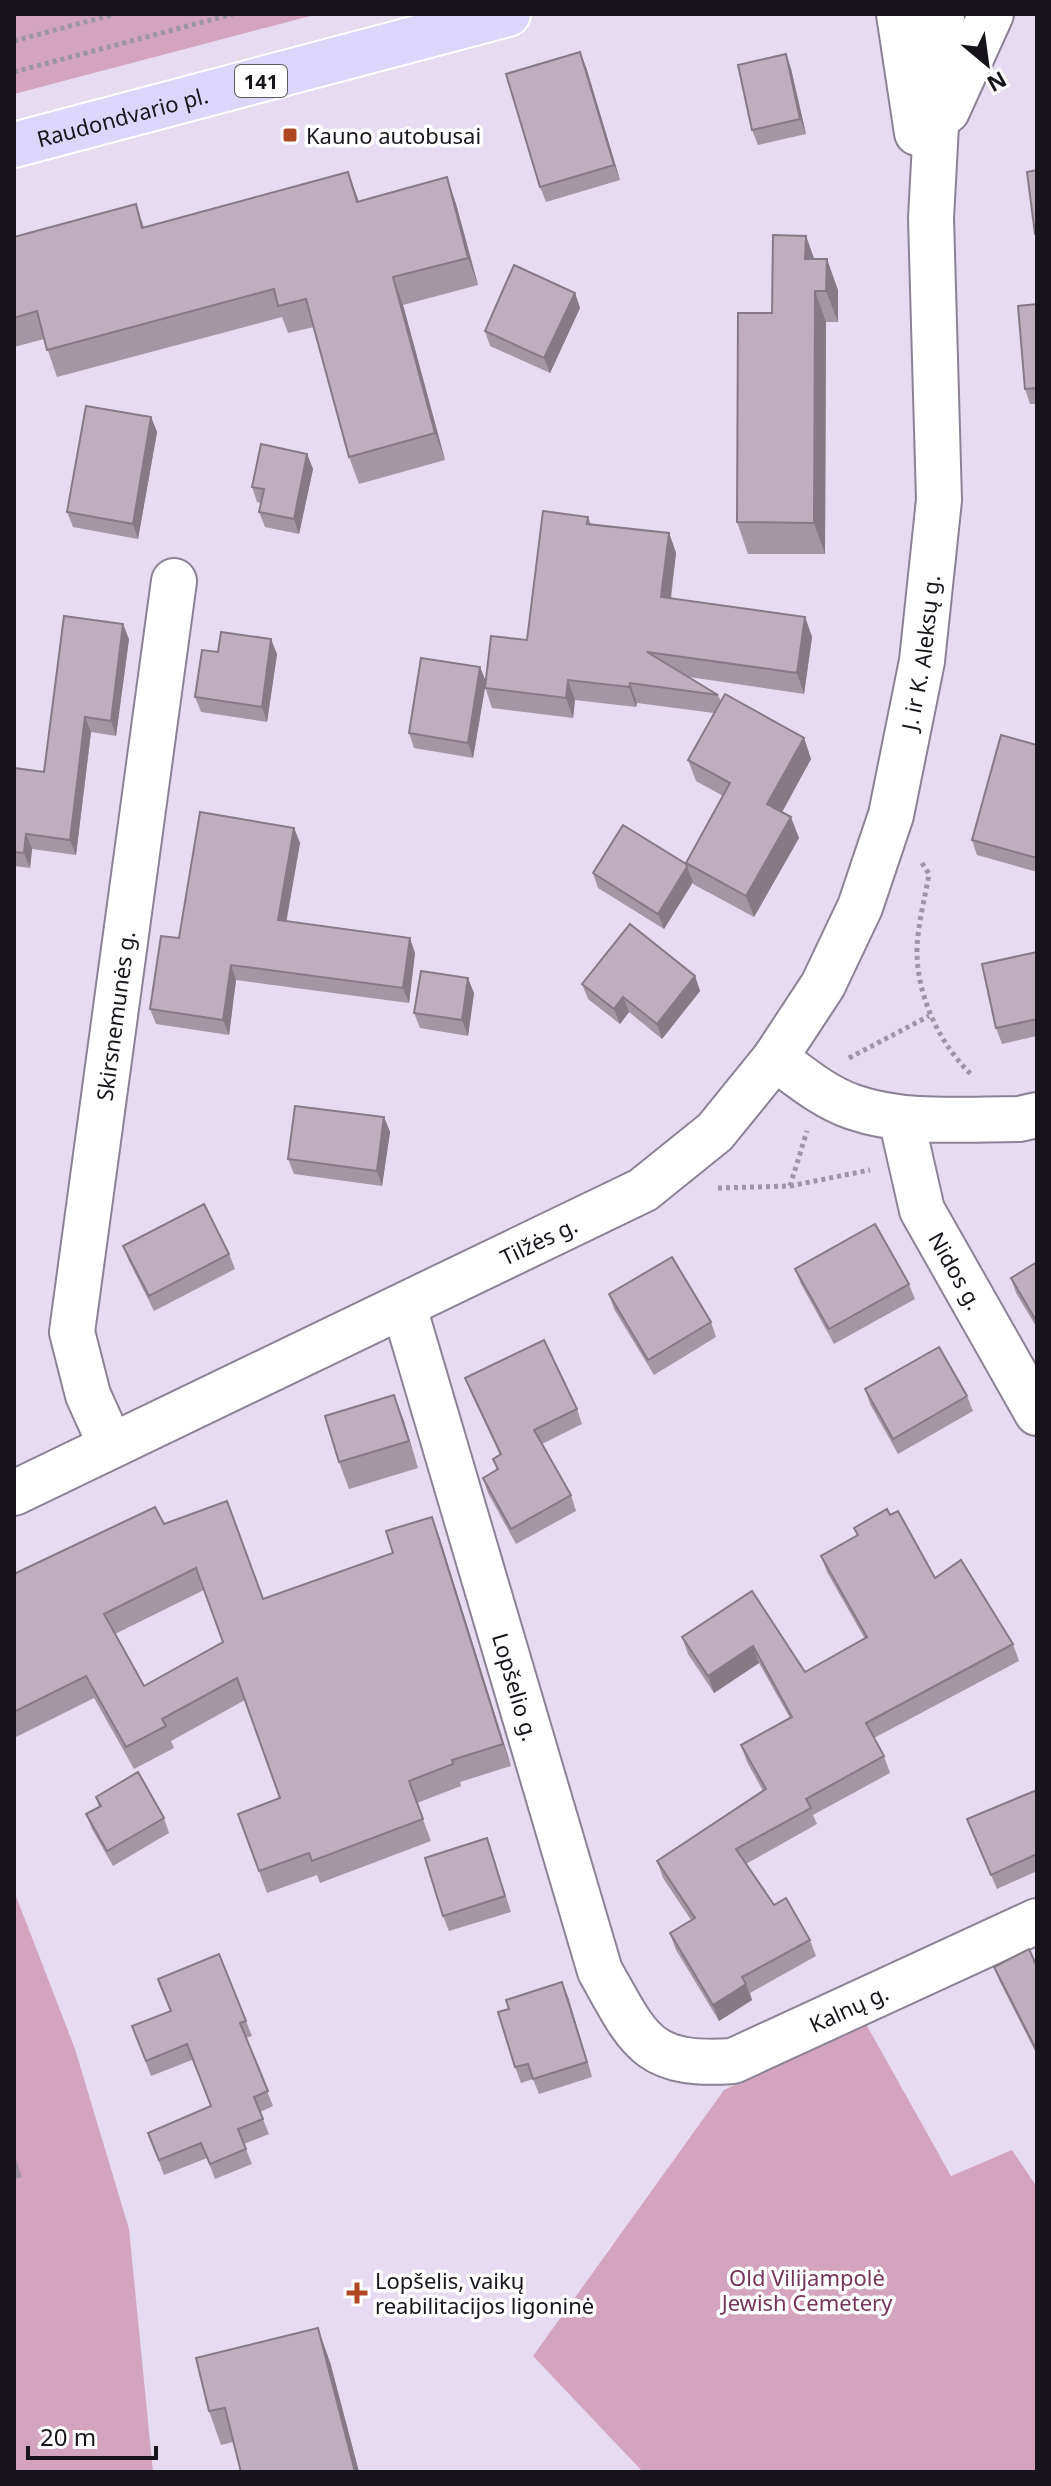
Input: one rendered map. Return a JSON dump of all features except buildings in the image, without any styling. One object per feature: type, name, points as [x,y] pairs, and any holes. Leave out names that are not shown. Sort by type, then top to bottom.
[{"type":"main road","name":"Raudondvario pl.","points":[[14,145],[508,14]]},
{"type":"street","name":"J. ir K. Aleksų g.","points":[[899,14],[931,218]]},
{"type":"street","name":"J. ir K. Aleksų g.","points":[[775,1058],[823,985],[860,907],[891,815],[922,661],[939,500],[931,218],[942,14]]},
{"type":"street","name":"J. ir K. Aleksų g.","points":[[937,135],[991,14]]},
{"type":"street","name":"Skirsnemunės g.","points":[[111,1446],[88,1395],[72,1332],[174,581]]},
{"type":"street","name":"Tilžės g.","points":[[14,1493],[643,1190],[715,1132],[775,1058]]},
{"type":"street","points":[[775,1058],[819,1090],[852,1107],[901,1118],[1028,1117]]},
{"type":"street","name":"Nidos g.","points":[[901,1118],[922,1210],[1037,1413]]},
{"type":"street","name":"Lopšelio g.","points":[[404,1307],[600,1971],[631,2026],[656,2053]]},
{"type":"street","name":"Kalnų g.","points":[[656,2053],[692,2064],[733,2061],[1037,1921]]},
{"type":"path","points":[[14,41],[115,14]]},
{"type":"path","points":[[14,72],[233,14]]},
{"type":"path","points":[[891,815],[929,874],[917,949],[929,1016],[952,1057],[1028,1117]]},
{"type":"path","points":[[716,1188],[790,1186],[911,1162]]},
{"type":"green space","points":[[14,14],[318,14],[14,94]]},
{"type":"green space","points":[[14,1891],[75,2049],[129,2229],[153,2472],[14,2472]]},
{"type":"green space","name":"Old Vilijampolė Jewish Cemetery","points":[[866,2024],[951,2176],[1012,2150],[1037,2187],[1037,2472],[643,2472],[533,2356],[724,2090]]},
{"type":"place","name":"Kauno autobusai","points":[[290,135]]},
{"type":"place","name":"Lopšelis, vaikų reabilitacijos ligoninė","points":[[357,2293]]}]
